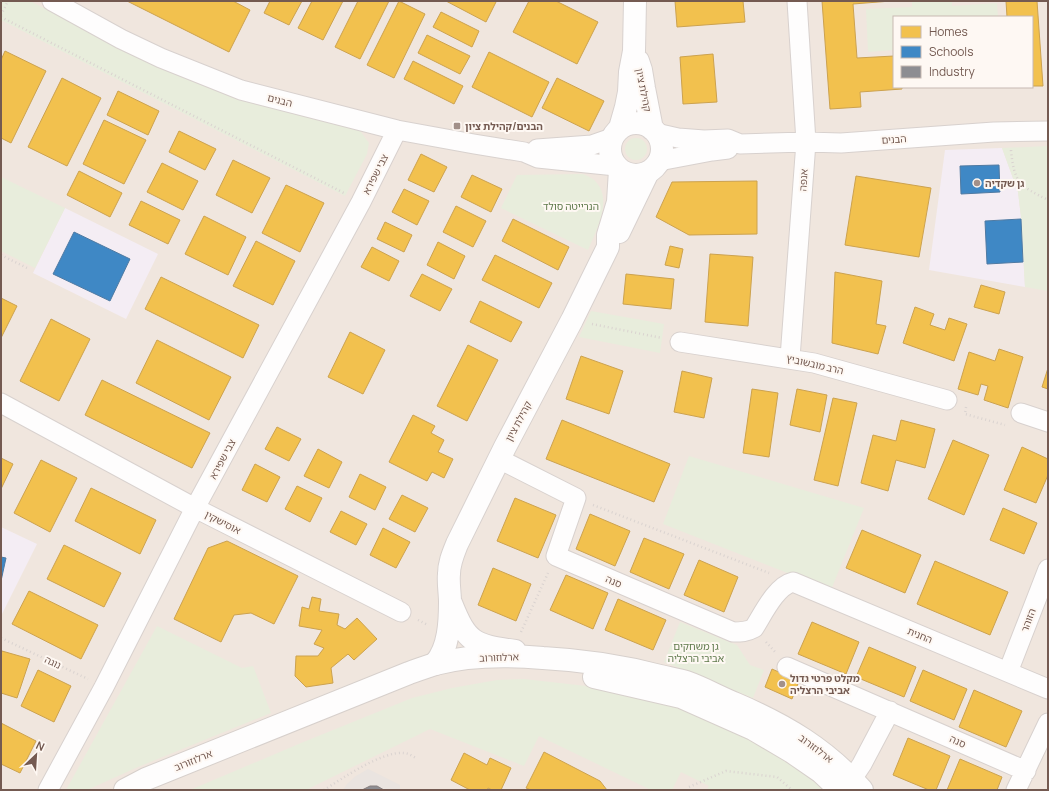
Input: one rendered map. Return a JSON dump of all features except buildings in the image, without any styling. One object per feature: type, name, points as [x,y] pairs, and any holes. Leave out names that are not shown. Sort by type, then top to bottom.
[{"type":"main road","name":"קהילת ציון","points":[[616,133],[628,99],[630,72],[634,51],[634,1]]},
{"type":"main road","name":"קהילת ציון","points":[[634,51],[642,70],[644,88],[654,131]]},
{"type":"main road","points":[[633,123],[646,125],[654,131],[660,139],[662,147],[661,154],[653,167],[634,175],[626,174],[618,168],[612,160],[610,153],[610,145],[616,133],[633,123]]},
{"type":"main road","name":"קהילת ציון","points":[[435,664],[443,654],[447,635],[450,602],[448,575],[451,560],[457,544],[608,247],[615,241],[653,167]]},
{"type":"main road","name":"קהילת ציון","points":[[608,247],[608,236],[618,202],[618,168]]},
{"type":"main road","name":"קהילת ציון","points":[[450,602],[459,623],[467,635],[475,642],[497,649],[513,650],[564,659]]},
{"type":"main road","name":"ארלוזורוב","points":[[125,790],[146,779],[409,673],[435,664],[469,658],[518,656],[564,659],[642,671],[686,682],[768,718],[802,737],[829,758],[852,786]]},
{"type":"main road","name":"ארלוזורוב","points":[[157,790],[198,772],[440,677],[484,670],[522,669],[579,673],[681,698],[753,730],[792,752],[821,772],[852,786]]},
{"type":"street","name":"הבנים","points":[[52,1],[121,39],[161,58],[241,90],[397,130],[524,152],[538,158],[618,168]]},
{"type":"street","name":"אנפה","points":[[790,358],[806,142],[797,1]]},
{"type":"street","name":"צבי שפירא","points":[[48,790],[104,687],[196,508],[361,202],[397,130]]},
{"type":"street","name":"הבנים","points":[[654,131],[678,138],[704,140],[728,139],[740,144],[806,142],[841,143],[994,132],[1048,131]]},
{"type":"street","name":"הבנים","points":[[524,152],[538,149],[592,145],[616,133]]},
{"type":"street","name":"הבנים","points":[[653,167],[712,151],[730,149],[740,144]]},
{"type":"street","name":"הרב מובשוביץ","points":[[680,342],[790,358],[814,363],[947,400]]},
{"type":"street","name":"אוסישקין","points":[[1,403],[196,508],[401,612]]},
{"type":"street","points":[[1021,413],[1048,422]]},
{"type":"street","points":[[499,459],[576,498],[556,556]]},
{"type":"street","name":"סנה","points":[[556,556],[733,632],[741,632],[754,628]]},
{"type":"street","name":"הזוהר","points":[[1008,672],[1048,569]]},
{"type":"street","points":[[754,628],[779,590],[787,584],[793,582]]},
{"type":"street","name":"החנית","points":[[793,582],[1048,689]]},
{"type":"street","name":"סנה","points":[[787,667],[1026,771]]},
{"type":"street","points":[[852,786],[890,711]]},
{"type":"street","points":[[1016,790],[1048,723]]},
{"type":"path","points":[[8,1],[1,16],[361,202]]},
{"type":"path","points":[[1010,145],[1014,174],[1021,184],[1031,192],[1048,200]]},
{"type":"path","points":[[1,255],[27,268]]},
{"type":"path","points":[[572,320],[680,342]]},
{"type":"path","points":[[947,400],[967,405],[965,414],[1018,428],[1021,413]]},
{"type":"path","points":[[576,498],[793,582]]},
{"type":"path","points":[[513,650],[556,556]]},
{"type":"path","points":[[401,612],[447,635]]},
{"type":"path","points":[[754,628],[787,667]]},
{"type":"path","name":"נוגה","points":[[1,638],[104,687]]},
{"type":"path","points":[[324,790],[380,758],[405,753],[416,758]]},
{"type":"path","points":[[689,787],[726,771],[777,777],[792,790]]},
{"type":"shaded area","points":[[1,1],[1048,1],[1048,790],[1,790]]},
{"type":"shaded area","points":[[1002,148],[1018,192],[1025,287],[929,270],[945,150]]},
{"type":"shaded area","points":[[65,208],[158,254],[126,319],[33,273]]},
{"type":"shaded area","points":[[1,527],[37,544],[1,616]]},
{"type":"shaded area","points":[[368,769],[400,785],[400,790],[343,790],[356,776]]},
{"type":"green space","points":[[1,1],[30,1],[145,59],[263,106],[351,126],[361,132],[369,143],[367,154],[345,196],[1,20]]},
{"type":"green space","points":[[912,1],[952,1],[952,6],[997,3],[998,16],[893,16],[893,50],[868,52],[866,9],[912,7]]},
{"type":"green space","points":[[636,138],[644,141],[647,149],[644,157],[636,160],[628,157],[625,149],[628,141]]},
{"type":"green space","points":[[1048,146],[1048,291],[1025,287],[1018,192],[1002,148]]},
{"type":"green space","name":"הנרייטה סולד","points":[[583,174],[592,178],[596,182],[601,189],[603,198],[599,225],[588,250],[501,208],[517,175]]},
{"type":"green space","points":[[1,177],[65,208],[35,268],[1,251]]},
{"type":"green space","points":[[591,311],[664,324],[660,353],[579,337]]},
{"type":"green space","points":[[689,456],[864,508],[831,590],[663,524]]},
{"type":"green space","name":"גן משחקים אביבי הרצליה","points":[[680,622],[737,645],[750,665],[764,670],[753,698],[664,662]]},
{"type":"green space","points":[[157,626],[242,668],[253,666],[271,713],[138,767],[87,790],[66,790]]},
{"type":"green space","points":[[524,679],[595,687],[680,702],[794,762],[827,790],[707,790],[709,786],[681,772],[672,790],[651,790],[539,736],[524,766],[430,729],[306,790],[190,790],[412,698],[452,688],[497,680]]},
{"type":"place","name":"הבנים/קהילת ציון","points":[[457,126]]},
{"type":"place","name":"גן שקדיה","points":[[977,183]]},
{"type":"place","name":"מקלט פרטי גדול אביבי הרצליה","points":[[782,684]]}]
